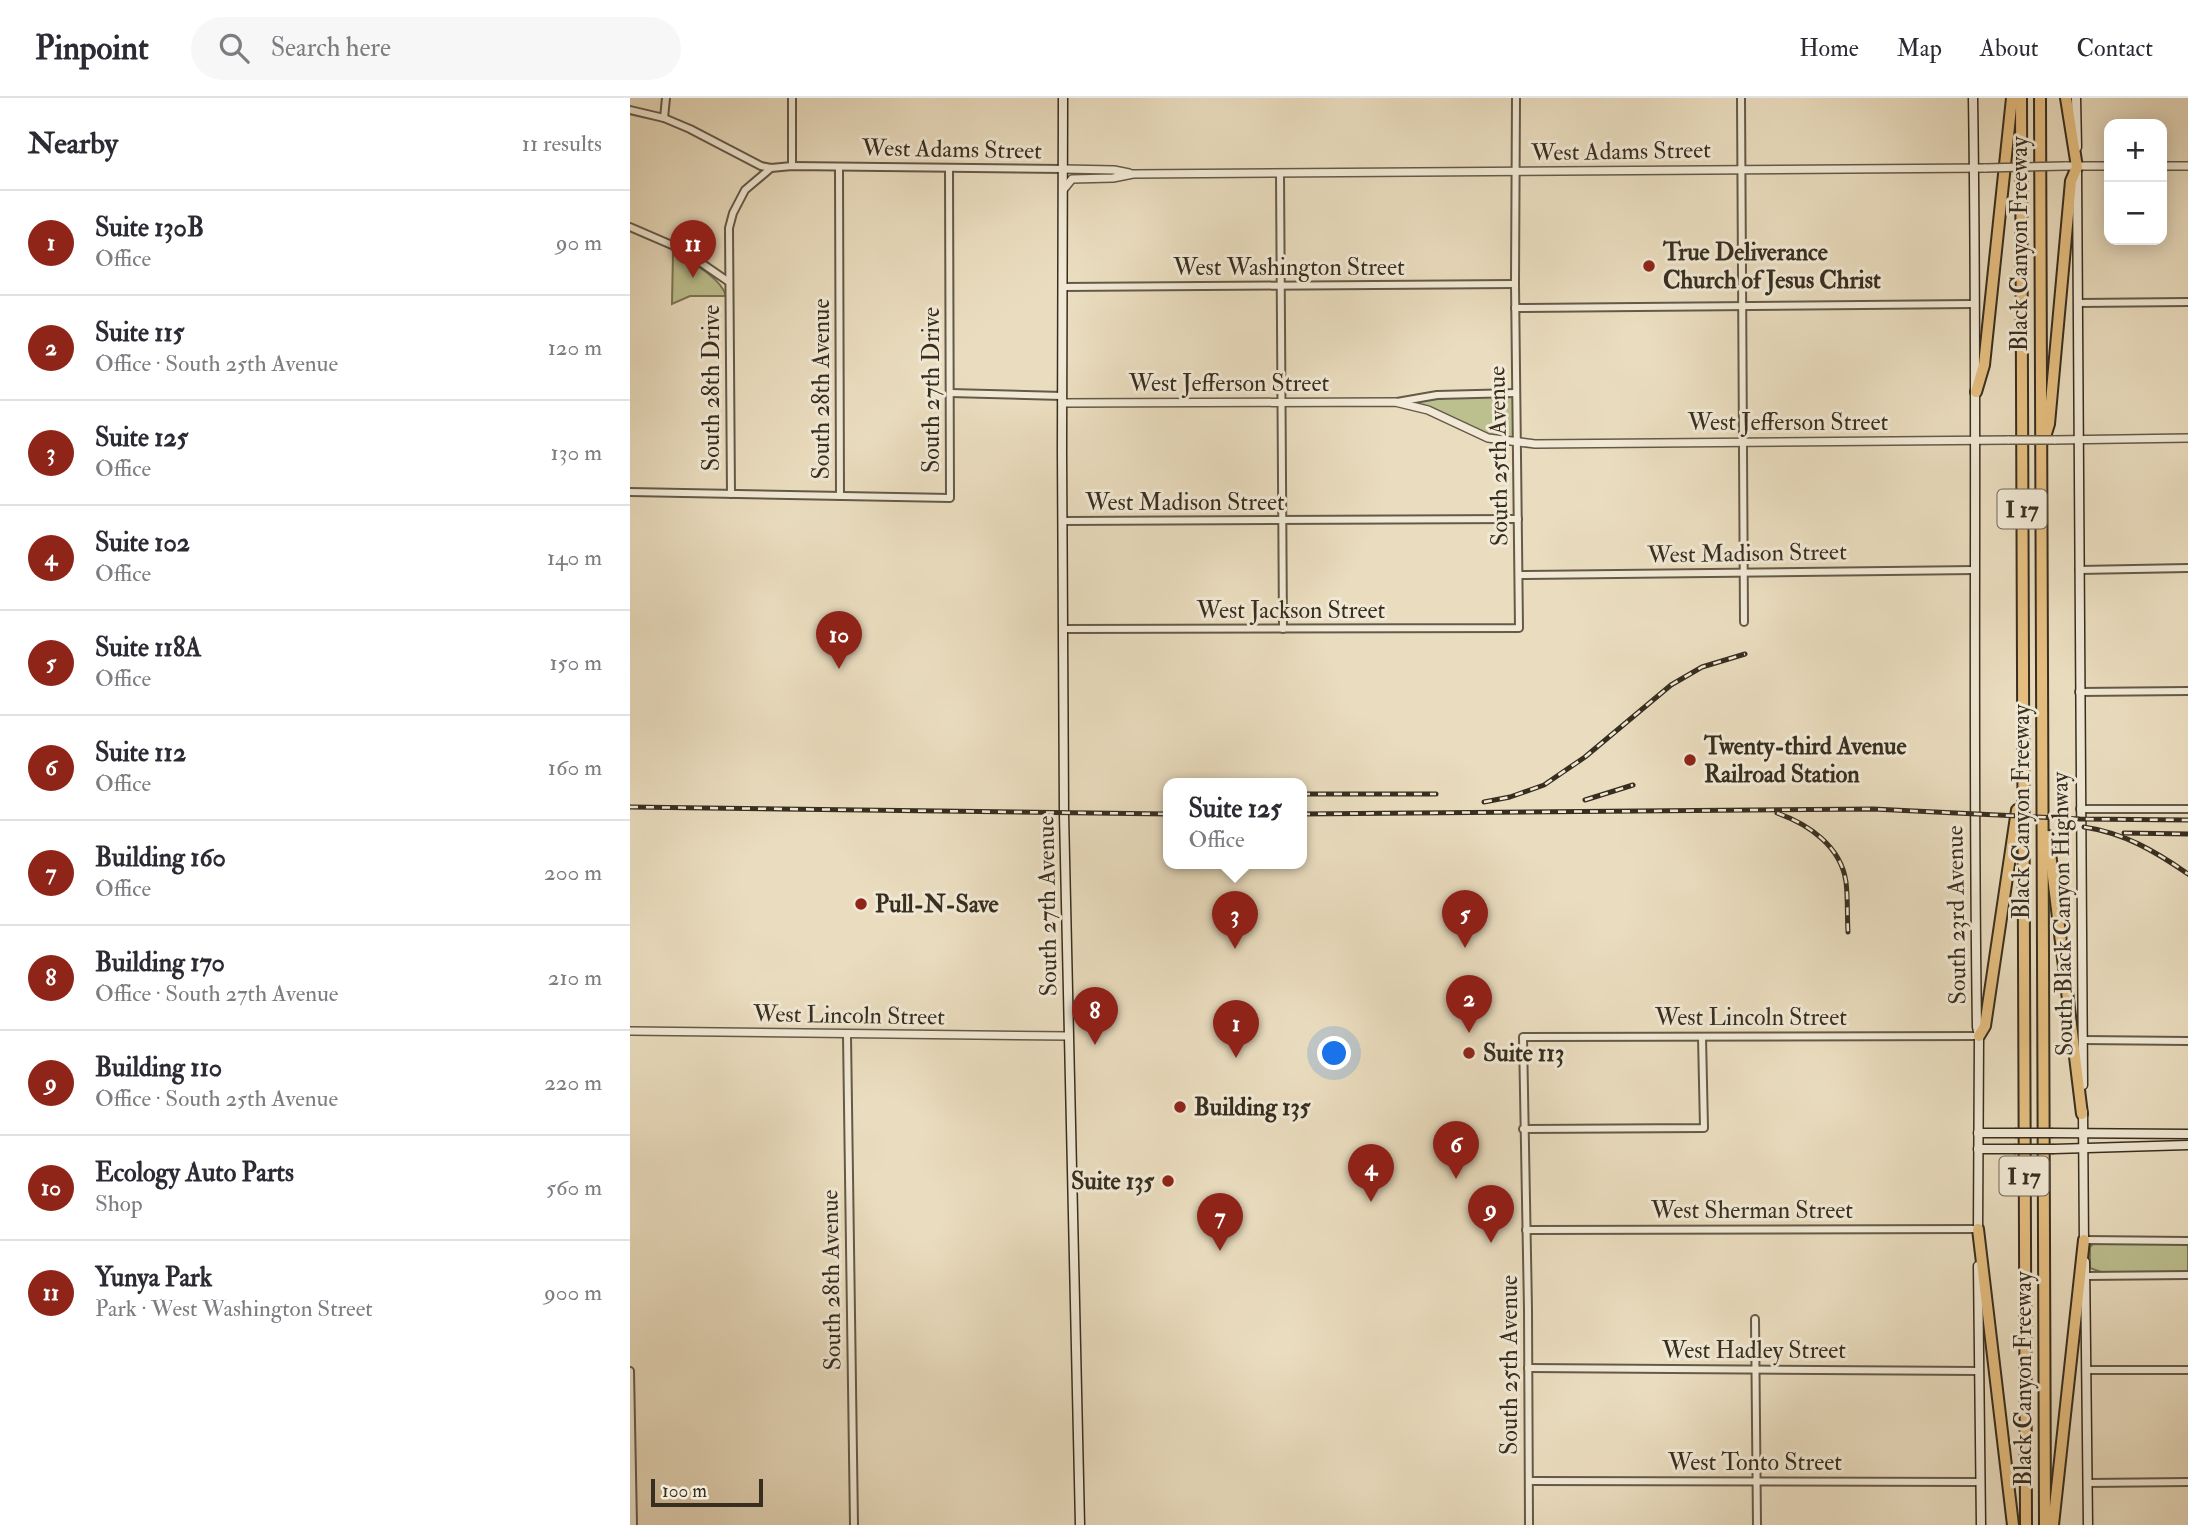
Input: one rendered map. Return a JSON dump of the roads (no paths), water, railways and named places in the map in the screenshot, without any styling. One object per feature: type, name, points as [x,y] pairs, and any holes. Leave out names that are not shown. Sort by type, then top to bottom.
[{"type":"highway","points":[[1976,392],[1985,353],[2012,98]]},
{"type":"highway","name":"Black Canyon Freeway","points":[[2021,98],[2026,1525]]},
{"type":"highway","name":"Black Canyon Freeway","points":[[2040,98],[2045,1525]]},
{"type":"highway","points":[[2040,457],[2049,424],[2071,181],[2066,98]]},
{"type":"highway","points":[[1979,1036],[1985,1026],[2023,769]]},
{"type":"highway","points":[[2042,785],[2082,1114]]},
{"type":"highway","points":[[1978,1229],[2013,1525]]},
{"type":"highway","points":[[2053,1525],[2084,1240]]},
{"type":"main road","name":"South 27th Avenue","points":[[1063,98],[1063,629],[1068,1037],[1080,1525]]},
{"type":"main road","name":"South 23rd Avenue","points":[[1973,98],[1973,304],[1976,392],[1974,814],[1979,1036],[1981,1525]]},
{"type":"main road","name":"South Black Canyon Highway","points":[[2076,98],[2071,167],[2078,303],[2082,1114],[2088,1525]]},
{"type":"main road","points":[[1978,1133],[2188,1134]]},
{"type":"main road","points":[[1978,1149],[2188,1145]]},
{"type":"street","points":[[664,118],[666,98]]},
{"type":"street","points":[[792,98],[792,166]]},
{"type":"street","name":"South 25th Avenue","points":[[1516,98],[1515,308],[1520,628]]},
{"type":"street","points":[[1741,98],[1744,622]]},
{"type":"street","name":"West Adams Street","points":[[630,110],[664,118],[751,161],[771,168],[1063,169],[1114,170],[1133,174]]},
{"type":"street","name":"West Adams Street","points":[[1063,190],[1072,179],[1114,178],[1133,174],[2104,166]]},
{"type":"street","points":[[2167,166],[2188,166]]},
{"type":"street","name":"South 28th Avenue","points":[[839,167],[840,496]]},
{"type":"street","name":"South 28th Drive","points":[[731,494],[729,228],[733,213],[746,190],[771,168]]},
{"type":"street","name":"South 27th Drive","points":[[840,496],[950,498],[949,169]]},
{"type":"street","points":[[1280,173],[1283,629]]},
{"type":"street","points":[[630,227],[681,249],[729,282]]},
{"type":"street","name":"West Washington Street","points":[[1063,287],[1515,284]]},
{"type":"street","points":[[2078,303],[2188,302]]},
{"type":"street","points":[[1515,308],[1973,304]]},
{"type":"street","name":"West Jefferson Street","points":[[950,393],[1062,399],[1281,402],[1395,402],[1427,395],[1516,393]]},
{"type":"street","name":"West Jefferson Street","points":[[1395,402],[1428,410],[1488,438],[1517,442],[2188,438]]},
{"type":"street","points":[[630,492],[840,496]]},
{"type":"street","name":"West Madison Street","points":[[1063,521],[1518,519]]},
{"type":"street","points":[[2079,570],[2188,568]]},
{"type":"street","name":"West Madison Street","points":[[1519,575],[1975,570]]},
{"type":"street","name":"West Jackson Street","points":[[1063,629],[1520,628]]},
{"type":"street","points":[[2079,692],[2188,691]]},
{"type":"street","points":[[2080,808],[2188,808]]},
{"type":"street","name":"West Lincoln Street","points":[[630,1031],[1068,1037]]},
{"type":"street","name":"South 28th Avenue","points":[[847,1035],[854,1525]]},
{"type":"street","name":"West Lincoln Street","points":[[1523,1037],[1979,1036]]},
{"type":"street","name":"South 25th Avenue","points":[[1523,1037],[1529,1525]]},
{"type":"street","points":[[1523,1129],[1704,1128],[1702,1037]]},
{"type":"street","points":[[2083,1040],[2188,1041]]},
{"type":"street","name":"West Sherman Street","points":[[1526,1230],[1978,1229]]},
{"type":"street","points":[[2084,1240],[2188,1241]]},
{"type":"street","points":[[2086,1276],[2188,1275]]},
{"type":"street","points":[[1755,1319],[1757,1525]]},
{"type":"street","name":"West Hadley Street","points":[[1528,1368],[1979,1371]]},
{"type":"street","points":[[2086,1370],[2188,1370]]},
{"type":"street","points":[[630,1371],[633,1525]]},
{"type":"street","name":"West Tonto Street","points":[[1529,1481],[1981,1482]]},
{"type":"street","points":[[2088,1483],[2188,1482]]},
{"type":"railway","points":[[1484,802],[1510,797],[1544,785],[1585,757],[1671,685],[1702,667],[1745,654]]},
{"type":"railway","points":[[1585,800],[1633,785]]},
{"type":"railway","points":[[1307,794],[1436,794]]},
{"type":"railway","points":[[630,807],[1163,814]]},
{"type":"railway","points":[[1307,814],[1873,809],[2080,819],[2188,820]]},
{"type":"railway","points":[[1777,813],[1811,830],[1830,847],[1837,858],[1846,882],[1848,932]]},
{"type":"railway","points":[[2084,827],[2139,844],[2188,874]]},
{"type":"railway","points":[[2124,833],[2188,834]]},
{"type":"place","name":"True Deliverance Church of Jesus Christ","points":[[1649,266]]},
{"type":"place","name":"Yunya Park","points":[[693,278]]},
{"type":"place","name":"Ecology Auto Parts","points":[[839,669]]},
{"type":"place","name":"Twenty-third Avenue Railroad Station","points":[[1690,760]]},
{"type":"place","name":"Pull-N-Save","points":[[861,904]]},
{"type":"place","name":"Suite 118A","points":[[1465,948]]},
{"type":"place","name":"Suite 125","points":[[1235,949]]},
{"type":"place","name":"Suite 115","points":[[1469,1033]]},
{"type":"place","name":"Building 170","points":[[1095,1045]]},
{"type":"place","name":"Suite 113","points":[[1469,1053]]},
{"type":"place","name":"Suite 130B","points":[[1236,1058]]},
{"type":"place","name":"Building 135","points":[[1180,1107]]},
{"type":"place","name":"Suite 112","points":[[1456,1179]]},
{"type":"place","name":"Suite 135","points":[[1168,1181]]},
{"type":"place","name":"Suite 102","points":[[1371,1202]]},
{"type":"place","name":"Building 110","points":[[1491,1243]]},
{"type":"place","name":"Building 160","points":[[1220,1251]]}]
